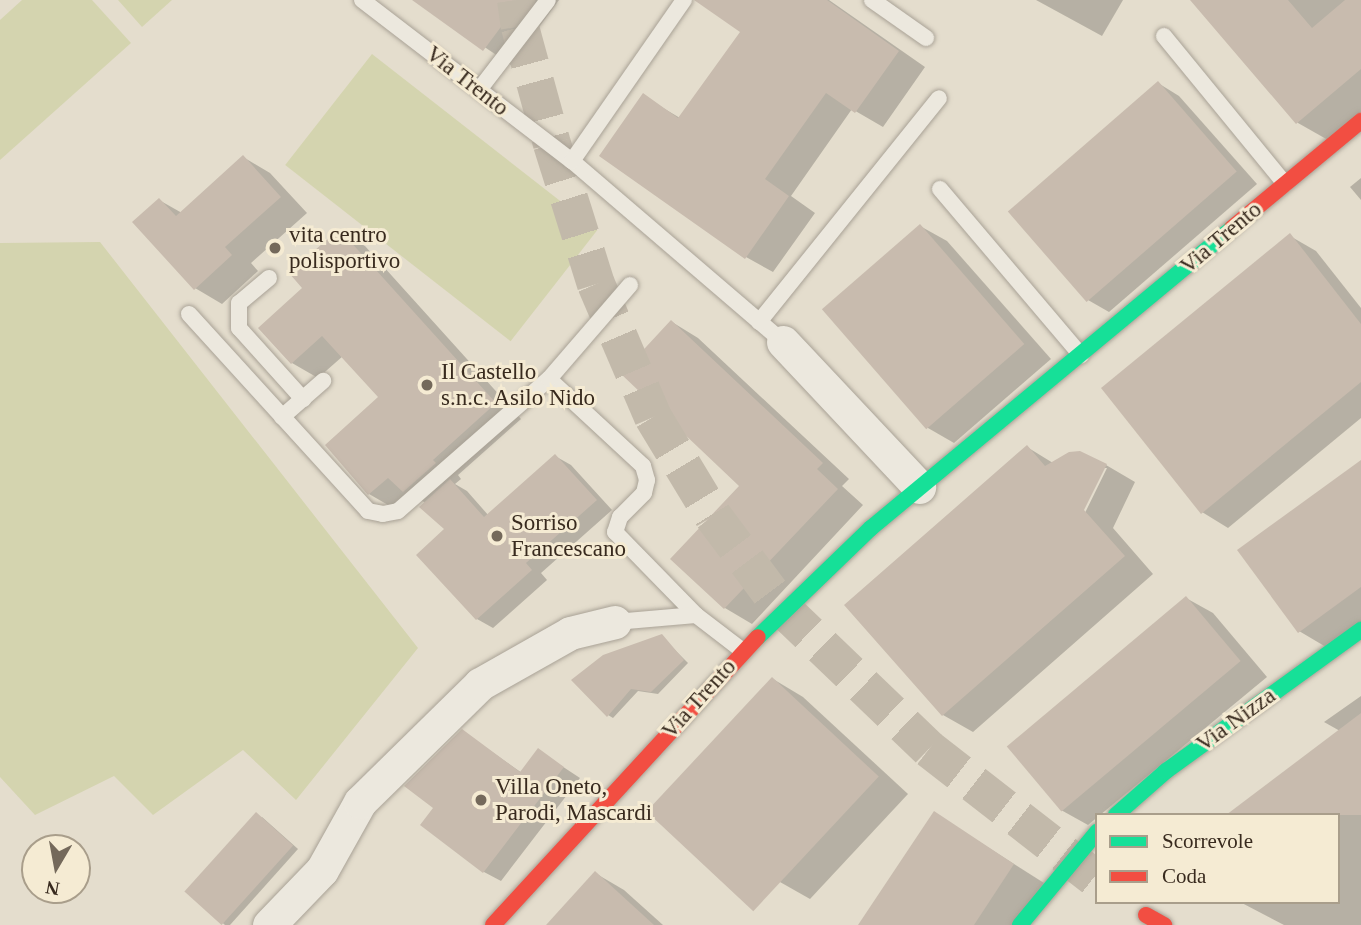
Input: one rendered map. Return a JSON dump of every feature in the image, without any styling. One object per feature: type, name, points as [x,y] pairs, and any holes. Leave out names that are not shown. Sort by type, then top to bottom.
[{"type":"street","name":"Via Trento","points":[[493,925],[743,651],[871,528],[1361,121]]},
{"type":"street","name":"Via Trento","points":[[771,332],[919,487]]},
{"type":"street","points":[[269,925],[322,870],[360,802],[480,684],[570,633],[615,622]]},
{"type":"street","name":"Via Nizza","points":[[1118,813],[1166,771],[1361,631]]},
{"type":"street","points":[[1020,925],[1095,834]]},
{"type":"street","points":[[1146,915],[1164,925]]},
{"type":"lane","name":"Via Trento","points":[[362,0],[572,161],[771,332]]},
{"type":"lane","points":[[480,90],[548,0]]},
{"type":"lane","points":[[572,161],[684,0]]},
{"type":"lane","points":[[872,0],[926,38]]},
{"type":"lane","points":[[1164,36],[1285,184]]},
{"type":"lane","points":[[771,332],[939,98]]},
{"type":"lane","points":[[940,189],[1081,355]]},
{"type":"lane","points":[[269,278],[239,303],[239,328],[303,399]]},
{"type":"lane","points":[[189,314],[368,511],[383,514],[398,511],[549,379],[630,285]]},
{"type":"lane","points":[[549,379],[643,466],[647,480],[644,493],[620,517],[615,532],[696,615],[743,651]]},
{"type":"lane","points":[[282,417],[323,381]]},
{"type":"lane","points":[[615,622],[696,615]]},
{"type":"green space","points":[[22,0],[92,0],[131,43],[0,160],[0,20]]},
{"type":"green space","points":[[118,0],[172,0],[142,27]]},
{"type":"green space","points":[[372,54],[597,230],[511,341],[285,165]]},
{"type":"green space","points":[[100,242],[418,648],[296,800],[243,750],[153,815],[114,776],[35,815],[0,777],[0,243]]},
{"type":"building","points":[[412,0],[521,0],[483,51]]},
{"type":"building","points":[[694,0],[827,0],[899,51],[855,113],[826,93],[765,179],[789,196],[745,259],[599,156],[643,93],[678,118],[740,32]]},
{"type":"building","points":[[1190,0],[1288,0],[1312,28],[1345,0],[1361,0],[1361,69],[1296,124]]},
{"type":"building","points":[[1158,81],[1237,172],[1087,302],[1008,212]]},
{"type":"building","points":[[243,155],[281,197],[225,247],[232,255],[194,290],[132,222],[159,198],[176,216]]},
{"type":"building","points":[[920,224],[1024,344],[926,429],[822,309]]},
{"type":"building","points":[[339,229],[496,403],[433,460],[436,463],[403,492],[388,478],[368,495],[325,445],[378,397],[322,336],[291,364],[258,328],[302,288],[289,273]]},
{"type":"building","points":[[1290,233],[1361,324],[1361,382],[1201,514],[1101,388]]},
{"type":"building","points":[[671,320],[823,463],[817,469],[838,489],[724,609],[670,559],[739,486],[621,374]]},
{"type":"building","points":[[1027,445],[1045,466],[1069,452],[1080,451],[1107,464],[1084,510],[1125,556],[942,716],[844,605]]},
{"type":"building","name":"Sorriso Francescano","points":[[555,454],[597,500],[526,563],[532,570],[476,620],[416,555],[444,529],[419,507],[450,479],[484,517]]},
{"type":"building","points":[[1361,460],[1361,587],[1298,633],[1237,550]]},
{"type":"building","points":[[1186,596],[1241,661],[1061,812],[1007,746]]},
{"type":"building","points":[[662,634],[684,660],[651,692],[631,689],[607,717],[571,680],[603,655]]},
{"type":"building","points":[[772,677],[879,777],[753,911],[647,812]]},
{"type":"building","points":[[1361,713],[1361,815],[1229,813]]},
{"type":"building","name":"Villa Oneto, Parodi, Mascardi","points":[[462,729],[520,772],[538,748],[564,767],[483,873],[420,825],[433,808],[404,786]]},
{"type":"building","points":[[934,811],[1014,864],[974,925],[858,925]]},
{"type":"building","points":[[256,812],[293,845],[222,925],[184,892]]},
{"type":"building","points":[[595,871],[654,925],[546,925]]},
{"type":"tunnel","points":[[516,0],[520,27],[552,144],[596,284],[653,417],[713,516],[781,607],[929,749],[1095,878]]},
{"type":"traffic: fast","points":[[758,637],[871,528],[1232,228]]},
{"type":"traffic: fast","points":[[1118,813],[1166,771],[1361,630]]},
{"type":"traffic: fast","points":[[1020,925],[1095,834]]},
{"type":"traffic: jam","points":[[1232,228],[1361,121]]},
{"type":"traffic: jam","points":[[493,925],[758,637]]},
{"type":"traffic: jam","points":[[1146,915],[1164,925]]},
{"type":"place","name":"vita centro polisportivo","points":[[275,248]]},
{"type":"place","name":"Il Castello s.n.c. Asilo Nido","points":[[427,385]]},
{"type":"place","name":"Sorriso Francescano","points":[[497,536]]},
{"type":"place","name":"Villa Oneto, Parodi, Mascardi","points":[[481,800]]}]
